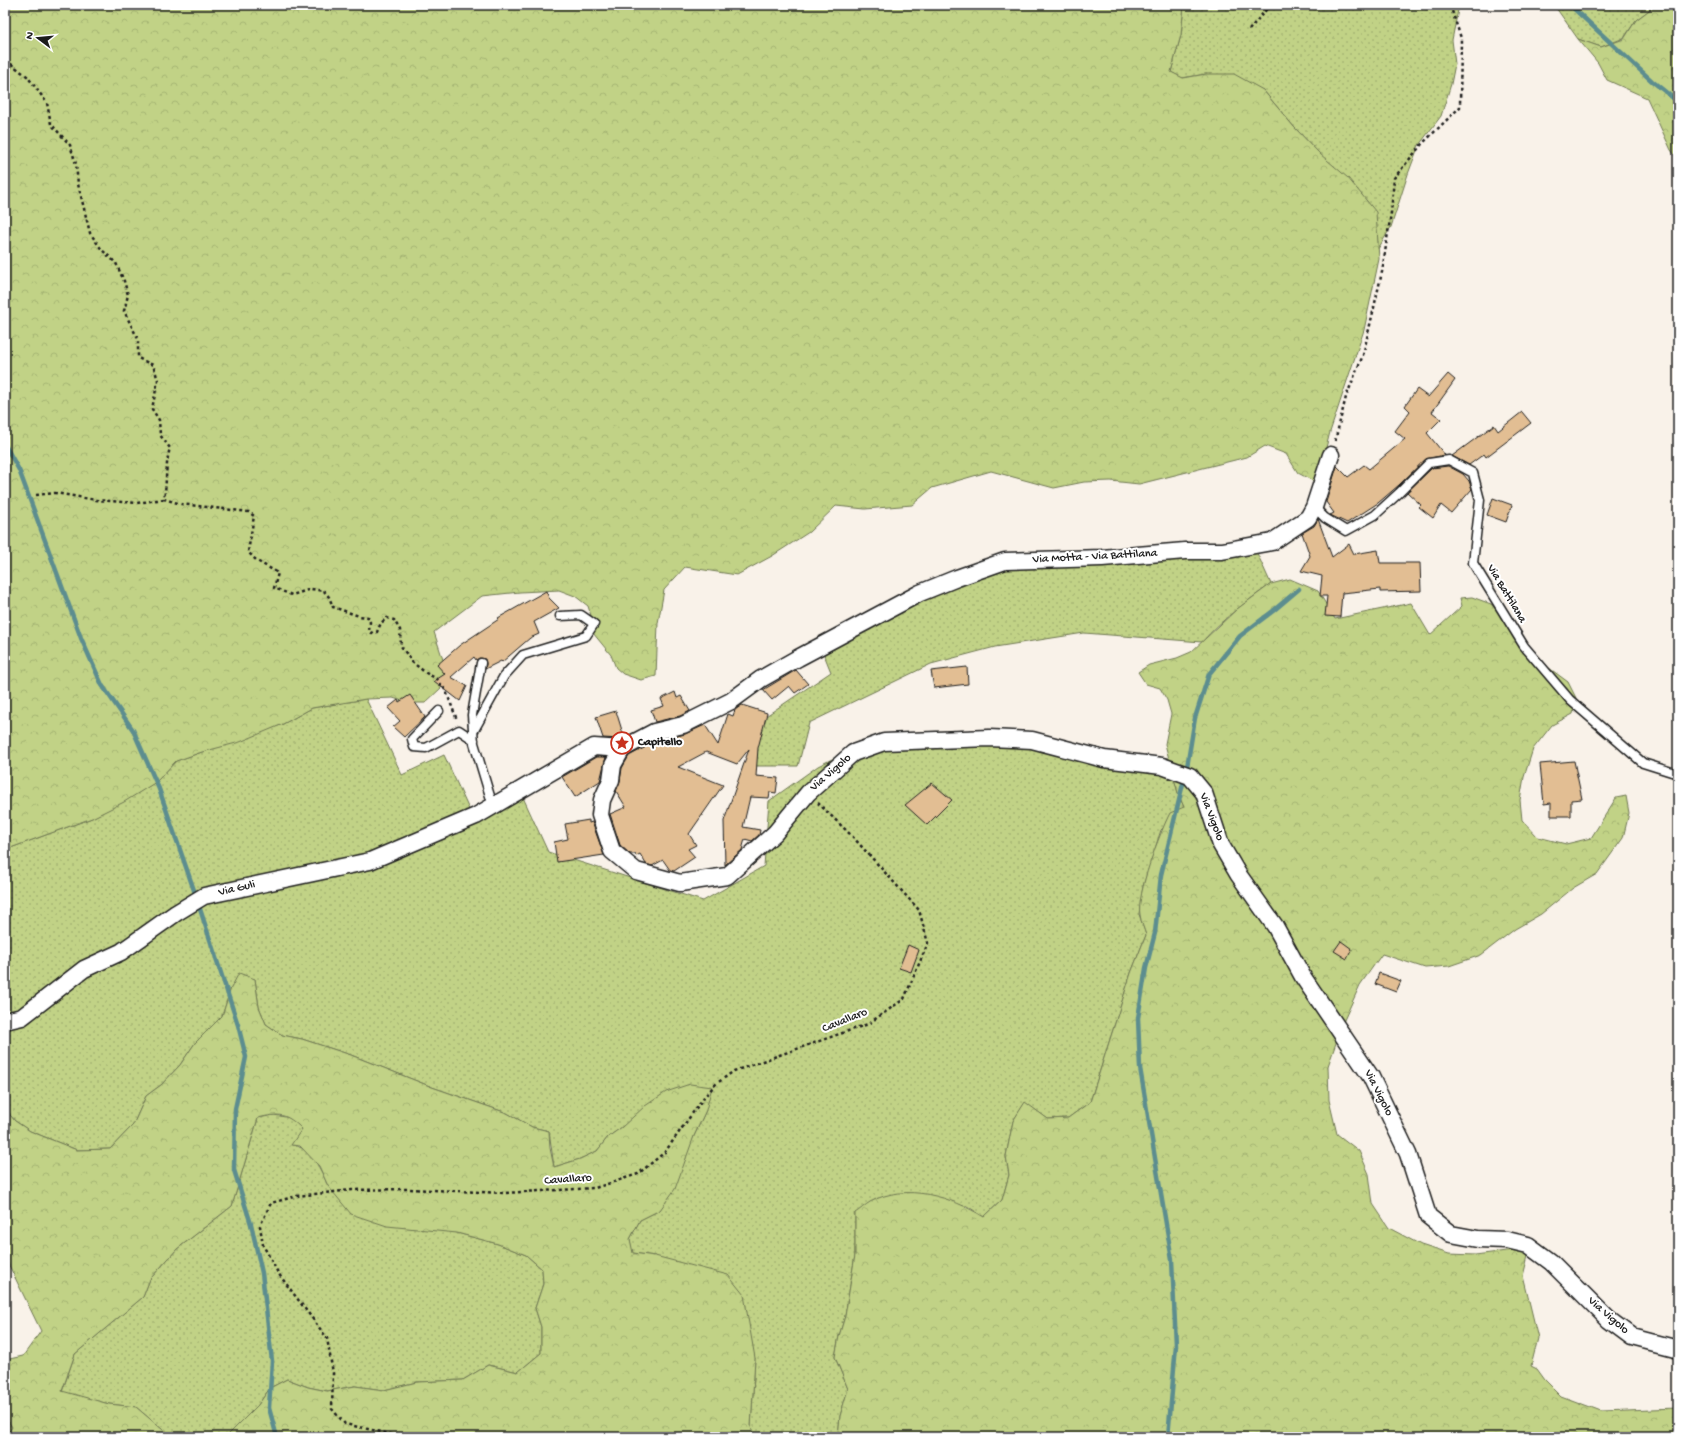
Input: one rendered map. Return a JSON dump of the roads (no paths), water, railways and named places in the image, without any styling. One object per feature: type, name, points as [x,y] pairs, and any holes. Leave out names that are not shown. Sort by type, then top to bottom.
[{"type":"street","points":[[1314,507],[1331,455]]},
{"type":"street","name":"Via Motta - Via Battilana","points":[[622,749],[654,732],[683,725],[731,701],[761,679],[798,658],[920,593],[957,578],[1006,561],[1102,558],[1185,551],[1222,551],[1272,542],[1308,518],[1314,507]]},
{"type":"street","name":"Via Vigolo","points":[[622,749],[613,765],[611,780],[602,800],[600,815],[612,851],[636,871],[680,883],[727,876],[775,833],[808,793],[852,753],[884,742],[989,738],[1032,740],[1104,759],[1162,766],[1190,776],[1204,793],[1221,844],[1238,874],[1275,926],[1303,977],[1371,1077],[1408,1154],[1428,1216],[1451,1234],[1507,1240],[1528,1245],[1551,1262],[1609,1320],[1632,1337],[1678,1349]]},
{"type":"street","points":[[493,806],[594,747],[622,749]]},
{"type":"street","name":"Via Guli","points":[[5,1020],[22,1016],[84,969],[121,952],[176,913],[204,896],[370,861],[476,816],[493,806]]},
{"type":"lane","name":"Via Battilana","points":[[1314,507],[1325,518],[1346,531],[1375,515],[1429,463],[1449,460],[1473,473],[1480,500],[1473,563],[1524,646],[1570,700],[1643,763],[1678,774]]},
{"type":"lane","points":[[474,736],[504,676],[523,655],[586,636],[594,624],[582,615],[560,616]]},
{"type":"lane","points":[[481,663],[472,715],[474,736],[493,806]]},
{"type":"lane","points":[[439,711],[412,739],[414,747],[426,748],[459,730],[474,736]]},
{"type":"waterway","points":[[1570,5],[1652,81],[1678,102]]},
{"type":"waterway","points":[[5,445],[19,470],[81,638],[102,685],[133,730],[159,789],[196,896]]},
{"type":"waterway","points":[[1168,1437],[1176,1345],[1172,1260],[1140,1068],[1138,1018],[1146,968],[1155,933],[1161,875],[1187,767],[1195,718],[1209,674],[1240,636],[1299,589]]},
{"type":"waterway","points":[[198,903],[238,1025],[246,1057],[235,1109],[234,1170],[251,1224],[262,1273],[272,1361],[269,1408],[277,1437]]},
{"type":"place","name":"Capitello","points":[[622,743]]}]
